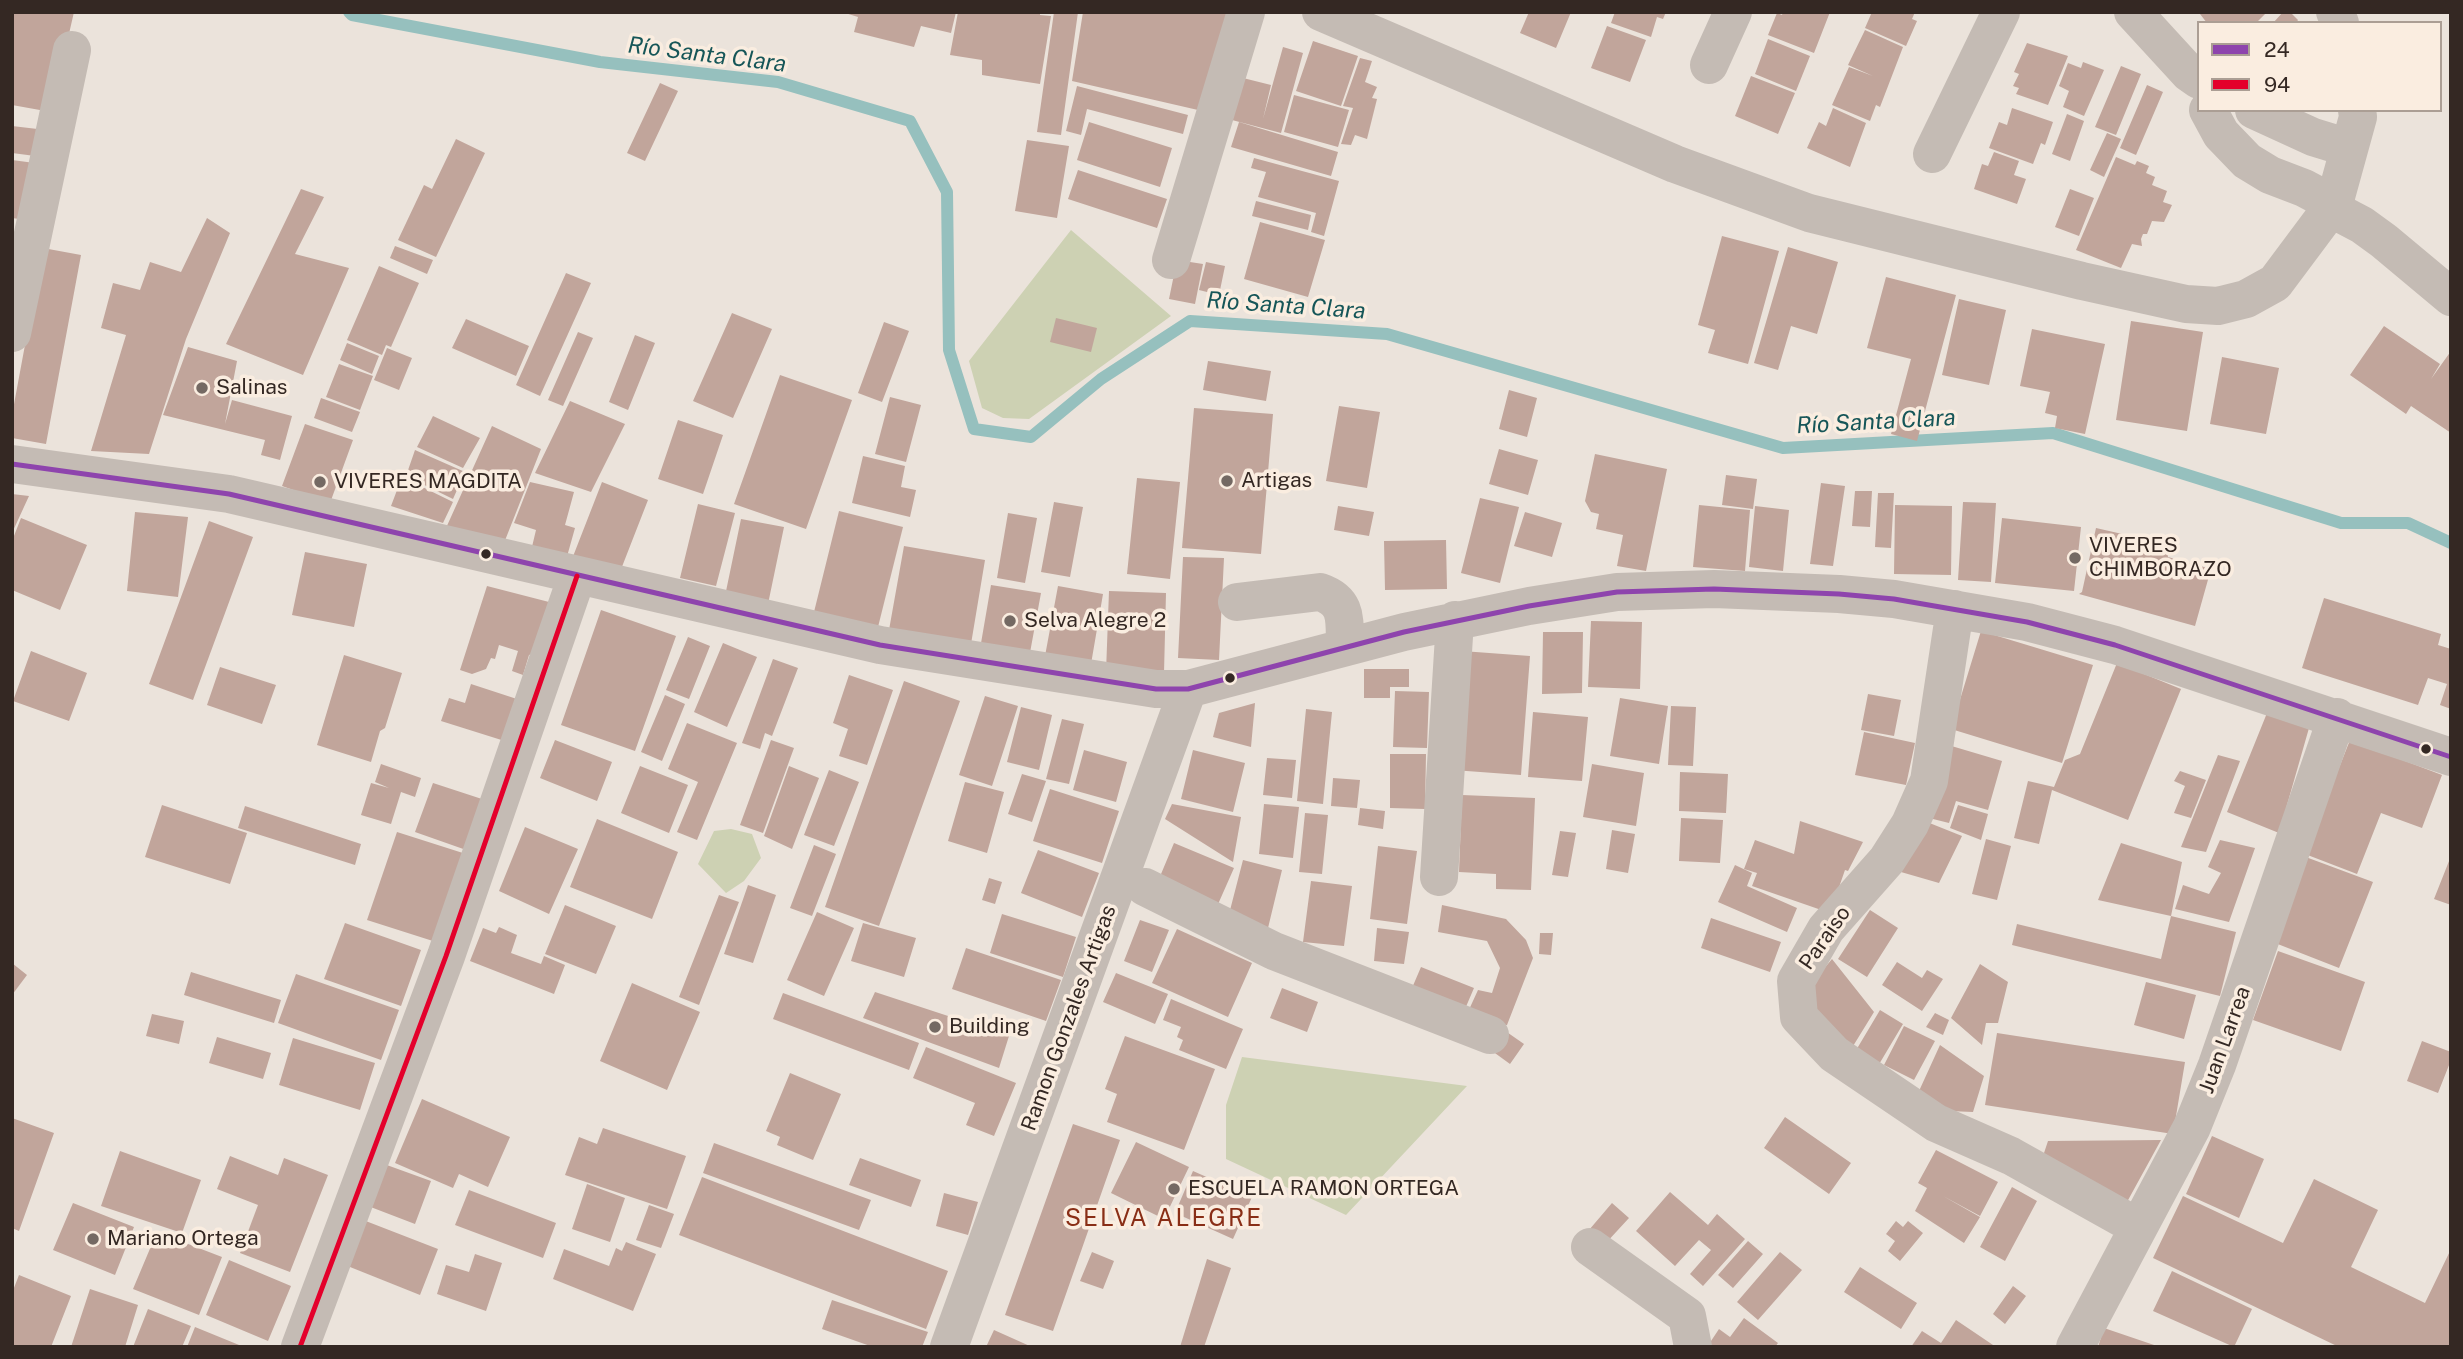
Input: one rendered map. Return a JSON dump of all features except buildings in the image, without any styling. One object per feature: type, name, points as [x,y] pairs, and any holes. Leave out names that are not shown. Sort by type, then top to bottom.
[{"type":"street","points":[[1171,260],[1246,12]]},
{"type":"street","points":[[1321,12],[1675,164],[1809,213],[2081,281],[2186,304],[2218,306],[2246,299],[2276,283],[2334,204],[2357,112]]},
{"type":"street","points":[[1709,65],[1733,12]]},
{"type":"street","points":[[1932,154],[2001,12]]},
{"type":"street","points":[[2133,12],[2195,82]]},
{"type":"street","points":[[12,333],[72,50]]},
{"type":"street","points":[[2209,112],[2221,134],[2247,161],[2270,175],[2304,188],[2334,204],[2343,215],[2384,241],[2451,297]]},
{"type":"street","points":[[2258,112],[2313,137],[2349,148]]},
{"type":"street","points":[[12,464],[229,494],[880,645],[1156,689],[1188,689],[1345,646],[1455,620],[1617,592],[1714,589],[1839,593],[2027,622],[2115,645],[2451,757]]},
{"type":"street","points":[[300,1347],[446,956],[577,576]]},
{"type":"street","points":[[1237,602],[1320,592],[1332,596],[1339,602],[1344,615],[1345,646]]},
{"type":"street","name":"Paraiso","points":[[1955,609],[1929,781],[1910,824],[1887,860],[1826,929],[1796,981],[1799,1017],[1834,1054],[1936,1123],[2011,1156],[2138,1227]]},
{"type":"street","points":[[1439,877],[1455,620]]},
{"type":"street","name":"Ramon Gonzales Artigas","points":[[949,1347],[1188,689]]},
{"type":"street","name":"Juan Larrea","points":[[2075,1347],[2192,1127],[2217,1065],[2337,717]]},
{"type":"street","points":[[1145,887],[1274,951],[1490,1035]]},
{"type":"street","points":[[1590,1247],[1687,1316],[1693,1347]]},
{"type":"green space","points":[[1071,230],[1171,316],[1029,419],[1003,418],[982,408],[969,361]]},
{"type":"green space","points":[[731,829],[752,834],[761,858],[744,881],[726,893],[698,864],[714,831]]},
{"type":"green space","points":[[1242,1057],[1467,1086],[1346,1215],[1226,1159],[1226,1105]]},
{"type":"waterway","name":"Río Santa Clara","points":[[349,12],[352,15],[600,62],[778,82],[910,121],[947,192],[949,350],[974,429],[1031,437],[1101,379],[1190,321],[1387,334],[1783,448],[2053,433],[2341,523],[2408,523],[2451,543]]},
{"type":"transit line","name":"24","points":[[12,464],[229,494],[880,645],[1156,689],[1188,689],[1404,632],[1529,606],[1617,592],[1714,589],[1894,599],[2027,622],[2115,645],[2451,757]]},
{"type":"transit line","name":"94","points":[[300,1347],[446,956],[577,576]]},
{"type":"place","name":"Salinas","points":[[202,388]]},
{"type":"place","name":"Artigas","points":[[1227,481]]},
{"type":"place","name":"VIVERES MAGDITA","points":[[320,482]]},
{"type":"place","name":"VIVERES CHIMBORAZO","points":[[2075,558]]},
{"type":"place","name":"Selva Alegre 2","points":[[1010,621]]},
{"type":"place","name":"Building","points":[[935,1027]]},
{"type":"place","name":"ESCUELA RAMON ORTEGA","points":[[1174,1189]]},
{"type":"place","name":"Mariano Ortega","points":[[93,1239]]},
{"type":"district","name":"SELVA ALEGRE","points":[[1164,1219]]}]
